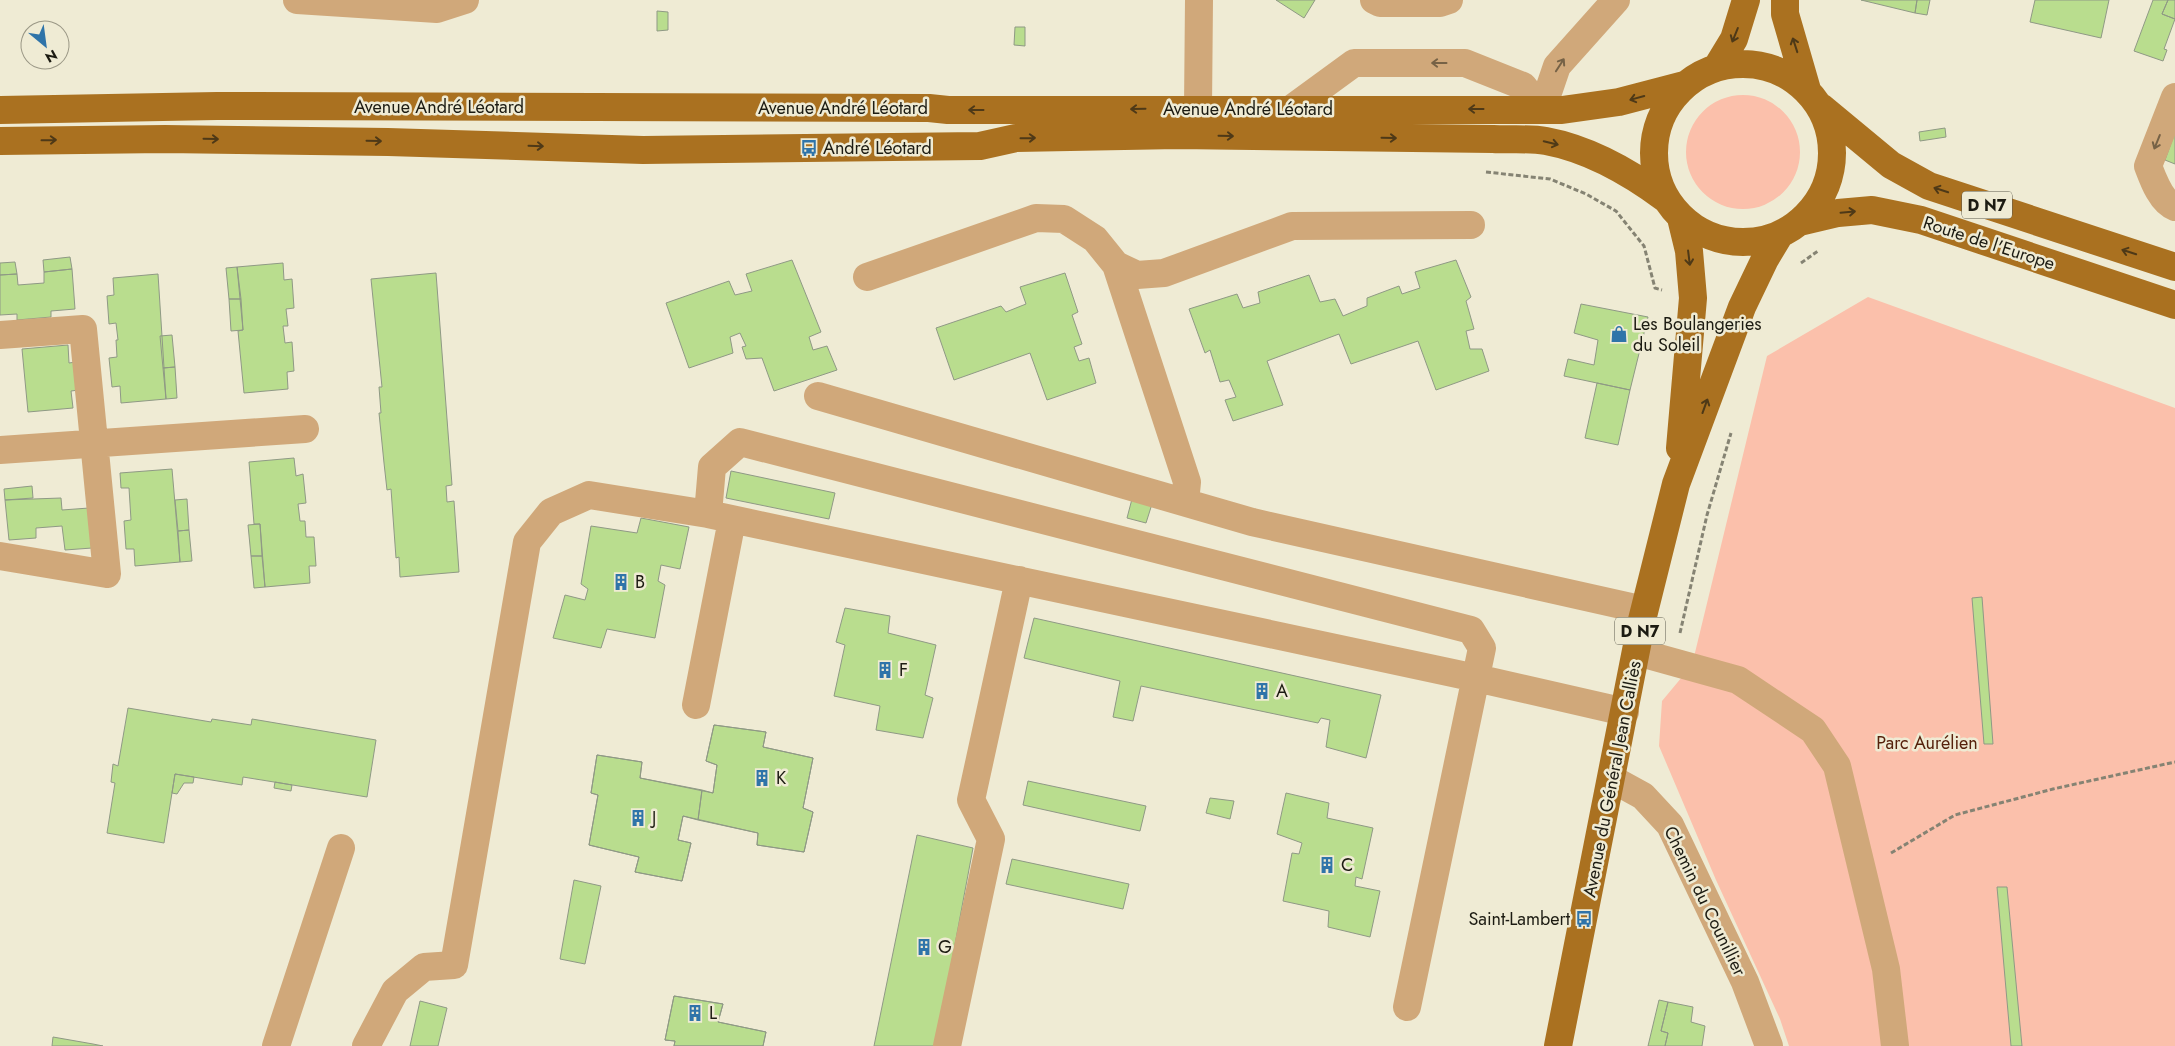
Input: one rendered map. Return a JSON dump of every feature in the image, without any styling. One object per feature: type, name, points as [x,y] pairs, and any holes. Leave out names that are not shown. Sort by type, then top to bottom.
[{"type":"main road","points":[[1717,67],[1734,39],[1746,0]]},
{"type":"main road","points":[[1785,0],[1785,14],[1813,97],[1828,124],[1832,145],[1832,167],[1825,187],[1815,206],[1790,228],[1760,240],[1739,242],[1718,239],[1698,231],[1674,209],[1656,176],[1653,151],[1657,126],[1668,104],[1684,85],[1700,74],[1717,67],[1741,63],[1765,66],[1788,75],[1813,97]]},
{"type":"main road","name":"Avenue André Léotard","points":[[0,110],[217,106],[920,108],[948,110],[1198,108],[1562,110],[1619,102],[1684,85]]},
{"type":"main road","name":"Route de l'Europe","points":[[1813,97],[1855,137],[1891,164],[1929,186],[2175,267]]},
{"type":"main road","name":"Avenue André Léotard","points":[[0,141],[165,139],[388,142],[643,150],[980,146],[1016,138],[1178,135],[1545,141],[1578,150],[1638,178],[1674,209]]},
{"type":"main road","name":"Avenue du Général Jean Calliès","points":[[1674,209],[1689,251],[1693,298],[1676,484]]},
{"type":"main road","name":"Route de l'Europe","points":[[1790,228],[1838,212],[1872,210],[1913,219],[2175,305]]},
{"type":"main road","name":"Avenue du Général Jean Calliès","points":[[1558,1046],[1644,610],[1676,484],[1742,307],[1765,259],[1790,228]]},
{"type":"street","points":[[297,0],[437,9],[464,0]]},
{"type":"street","points":[[1178,135],[1198,108],[1199,0]]},
{"type":"street","points":[[1374,0],[1380,3],[1440,3],[1449,0]]},
{"type":"street","points":[[1542,110],[1557,66],[1616,0]]},
{"type":"street","points":[[1291,109],[1354,63],[1465,63],[1523,86],[1542,110]]},
{"type":"street","points":[[2175,97],[2148,166],[2153,181],[2170,205],[2175,207]]},
{"type":"street","points":[[867,277],[1036,218],[1064,219],[1095,239],[1116,265],[1187,482],[1185,502]]},
{"type":"street","points":[[1116,265],[1137,275],[1164,273],[1292,226],[1471,225]]},
{"type":"street","points":[[0,335],[83,329],[96,444],[107,574],[0,556]]},
{"type":"street","points":[[818,396],[1262,524],[1644,610]]},
{"type":"street","points":[[0,450],[306,429]]},
{"type":"street","points":[[696,704],[720,517],[712,467],[740,442],[1471,630],[1482,648],[1407,1007]]},
{"type":"street","points":[[366,1046],[395,991],[424,967],[454,965],[526,542],[551,512],[589,495],[720,517],[1476,678],[1625,712]]},
{"type":"street","points":[[947,1046],[991,839],[971,800],[1019,580]]},
{"type":"street","points":[[1637,652],[1738,680],[1812,730],[1837,766],[1886,969],[1895,1046]]},
{"type":"street","name":"Chemin du Counillier","points":[[1612,779],[1644,796],[1670,825],[1745,982],[1769,1046]]},
{"type":"street","points":[[276,1046],[341,848]]},
{"type":"path","points":[[1480,172],[1550,179],[1586,194],[1616,211],[1644,246],[1654,288],[1664,291]]},
{"type":"path","points":[[1796,270],[1801,263],[1824,247]]},
{"type":"path","points":[[1683,625],[1707,516],[1731,431]]},
{"type":"path","points":[[1862,870],[1955,815],[2053,789],[2175,762]]},
{"type":"green space","points":[[1743,95],[1765,100],[1783,112],[1795,130],[1800,152],[1795,174],[1783,192],[1765,204],[1743,209],[1721,204],[1703,192],[1691,174],[1686,152],[1691,130],[1703,112],[1721,100]]},
{"type":"green space","name":"Parc Aurélien","points":[[1868,297],[2175,408],[2175,1046],[1789,1046],[1780,1019],[1716,880],[1659,746],[1662,701],[1692,665],[1767,356]]},
{"type":"building","points":[[1276,0],[1315,0],[1304,18]]},
{"type":"building","points":[[1861,0],[1917,0],[1915,13]]},
{"type":"building","points":[[1917,0],[1930,0],[1927,15],[1915,13]]},
{"type":"building","points":[[2035,0],[2109,0],[2101,38],[2030,22]]},
{"type":"building","points":[[2153,0],[2168,0],[2162,14],[2175,19],[2164,49],[2167,50],[2163,61],[2134,51]]},
{"type":"building","points":[[2168,0],[2175,0],[2175,19],[2162,14]]},
{"type":"building","points":[[657,11],[668,12],[668,30],[657,31]]},
{"type":"building","points":[[1015,27],[1025,27],[1025,46],[1014,45]]},
{"type":"building","points":[[1945,128],[1946,137],[1920,141],[1919,132]]},
{"type":"building","points":[[2175,132],[2175,164],[2165,160]]},
{"type":"building","points":[[70,257],[72,269],[44,272],[43,260]]},
{"type":"building","points":[[792,260],[821,332],[809,337],[813,350],[827,346],[837,370],[774,391],[762,358],[746,359],[742,347],[746,346],[740,333],[730,337],[733,353],[689,368],[666,303],[729,281],[735,295],[752,291],[746,274]]},
{"type":"building","points":[[1456,260],[1471,297],[1466,301],[1474,329],[1466,331],[1470,349],[1482,349],[1489,371],[1436,390],[1418,341],[1351,364],[1339,334],[1267,361],[1283,405],[1233,421],[1225,400],[1236,397],[1229,380],[1220,382],[1210,350],[1205,353],[1189,309],[1237,294],[1243,308],[1260,303],[1258,292],[1309,275],[1320,302],[1335,299],[1343,316],[1367,306],[1367,298],[1399,286],[1402,294],[1420,288],[1415,272]]},
{"type":"building","points":[[15,262],[17,274],[0,275],[0,263]]},
{"type":"building","points":[[283,263],[284,280],[292,279],[294,308],[286,309],[288,326],[283,326],[285,343],[292,342],[294,371],[287,372],[288,389],[244,393],[238,331],[243,330],[237,267]]},
{"type":"building","points":[[237,267],[241,299],[229,299],[226,268]]},
{"type":"building","points":[[72,269],[75,309],[51,311],[51,317],[17,320],[17,314],[0,315],[0,275],[17,274],[18,285],[44,283],[44,272]]},
{"type":"building","points":[[436,273],[452,485],[446,486],[447,502],[454,501],[459,572],[400,577],[399,557],[396,558],[391,489],[387,490],[379,413],[381,413],[379,387],[382,387],[371,279]]},
{"type":"building","points":[[1065,273],[1078,312],[1072,315],[1082,344],[1074,347],[1079,361],[1089,358],[1096,383],[1047,400],[1030,353],[954,380],[936,328],[1001,306],[1006,312],[1026,304],[1020,287]]},
{"type":"building","points":[[158,274],[166,399],[121,403],[120,386],[112,387],[109,358],[117,357],[116,340],[118,340],[116,323],[109,324],[107,296],[114,295],[113,278]]},
{"type":"building","points":[[229,299],[241,299],[243,330],[231,331]]},
{"type":"building","points":[[1581,304],[1648,317],[1630,390],[1564,376],[1568,359],[1594,365],[1598,340],[1574,333]]},
{"type":"building","points":[[172,335],[175,367],[163,368],[160,336]]},
{"type":"building","points":[[68,345],[69,363],[76,362],[79,390],[71,391],[73,408],[28,412],[22,349]]},
{"type":"building","points":[[175,367],[177,398],[166,399],[163,368]]},
{"type":"building","points":[[1597,383],[1630,390],[1618,445],[1585,438]]},
{"type":"building","points":[[294,458],[296,476],[303,474],[306,503],[298,504],[300,521],[305,521],[306,537],[314,537],[316,566],[309,566],[310,583],[265,587],[260,524],[254,524],[249,462]]},
{"type":"building","points":[[172,469],[180,562],[135,566],[134,549],[126,549],[124,521],[131,520],[129,488],[121,488],[120,473]]},
{"type":"building","points":[[731,471],[835,493],[829,519],[726,498]]},
{"type":"building","points":[[32,486],[33,498],[5,500],[4,489]]},
{"type":"building","points":[[61,498],[62,510],[89,508],[92,548],[65,550],[62,526],[36,528],[36,538],[9,540],[5,500]]},
{"type":"building","points":[[187,499],[189,530],[178,531],[175,500]]},
{"type":"building","points":[[1132,499],[1152,504],[1146,523],[1127,518]]},
{"type":"building","name":"B","points":[[641,518],[689,527],[680,569],[661,565],[658,581],[665,585],[655,638],[607,629],[601,648],[553,638],[565,595],[585,600],[588,589],[581,584],[591,526],[637,533]]},
{"type":"building","points":[[260,524],[262,556],[251,556],[248,525]]},
{"type":"building","points":[[189,530],[192,561],[180,562],[178,531]]},
{"type":"building","points":[[251,556],[262,556],[265,587],[254,588]]},
{"type":"building","points":[[1982,597],[1993,744],[1984,744],[1972,598]]},
{"type":"building","name":"F","points":[[845,608],[890,616],[888,633],[936,645],[925,695],[933,698],[923,738],[876,730],[880,706],[834,696],[845,645],[836,642]]},
{"type":"building","name":"A","points":[[1034,618],[1381,695],[1366,758],[1326,747],[1330,720],[1321,718],[1318,723],[1141,686],[1133,721],[1113,717],[1120,681],[1024,658]]},
{"type":"building","points":[[128,708],[211,722],[212,719],[251,725],[252,719],[376,740],[367,797],[243,777],[242,785],[175,774],[164,843],[107,833],[115,783],[111,782],[113,764],[118,766]]},
{"type":"building","points":[[714,725],[766,732],[763,747],[813,758],[803,808],[813,812],[804,852],[757,845],[758,833],[683,816],[678,840],[691,843],[682,881],[635,872],[639,857],[589,845],[598,795],[591,793],[597,755],[642,762],[640,778],[713,793],[717,765],[706,761]]},
{"type":"building","name":"K","points":[[714,725],[766,732],[763,747],[813,758],[803,808],[813,812],[804,852],[757,845],[758,833],[698,820],[702,790],[713,793],[717,765],[706,761]]},
{"type":"building","name":"J","points":[[597,755],[642,762],[640,778],[702,790],[698,820],[683,816],[678,840],[691,843],[682,881],[635,872],[639,857],[589,845],[598,795],[591,793]]},
{"type":"building","points":[[175,774],[194,777],[193,783],[184,783],[177,794],[172,793]]},
{"type":"building","points":[[1028,781],[1146,806],[1140,831],[1023,805]]},
{"type":"building","points":[[275,782],[292,785],[291,791],[274,788]]},
{"type":"building","name":"C","points":[[1286,793],[1329,803],[1327,818],[1373,828],[1362,879],[1356,877],[1355,886],[1380,891],[1370,937],[1328,927],[1329,911],[1283,901],[1292,853],[1299,854],[1302,843],[1277,834]]},
{"type":"building","points":[[1210,798],[1234,801],[1230,819],[1206,813]]},
{"type":"building","name":"G","points":[[917,835],[973,848],[936,1046],[874,1046]]},
{"type":"building","points":[[1012,859],[1129,884],[1123,909],[1006,884]]},
{"type":"building","points":[[574,880],[601,886],[585,964],[560,959]]},
{"type":"building","points":[[1997,887],[2007,887],[2022,1046],[2011,1046]]},
{"type":"building","name":"L","points":[[674,996],[723,1004],[718,1022],[766,1032],[763,1046],[674,1046],[675,1041],[665,1040]]},
{"type":"building","name":"L","points":[[674,996],[723,1004],[718,1022],[766,1032],[763,1046],[674,1046],[675,1041],[665,1040]]},
{"type":"building","points":[[1659,1000],[1668,1002],[1661,1031],[1668,1033],[1665,1046],[1648,1046]]},
{"type":"building","points":[[420,1001],[447,1008],[438,1046],[410,1046]]},
{"type":"building","points":[[1668,1002],[1693,1007],[1691,1022],[1705,1026],[1702,1046],[1665,1046],[1668,1033],[1661,1031]]},
{"type":"building","points":[[53,1037],[93,1044],[103,1046],[52,1046]]},
{"type":"place","name":"André Léotard","points":[[809,148]]},
{"type":"place","name":"Les Boulangeries du Soleil","points":[[1619,334]]},
{"type":"place","name":"B","points":[[621,582]]},
{"type":"place","name":"F","points":[[885,670]]},
{"type":"place","name":"A","points":[[1262,691]]},
{"type":"place","name":"K","points":[[762,778]]},
{"type":"place","name":"J","points":[[638,818]]},
{"type":"place","name":"C","points":[[1327,865]]},
{"type":"place","name":"Saint-Lambert","points":[[1584,919]]},
{"type":"place","name":"G","points":[[924,947]]},
{"type":"place","name":"L","points":[[695,1013]]}]
